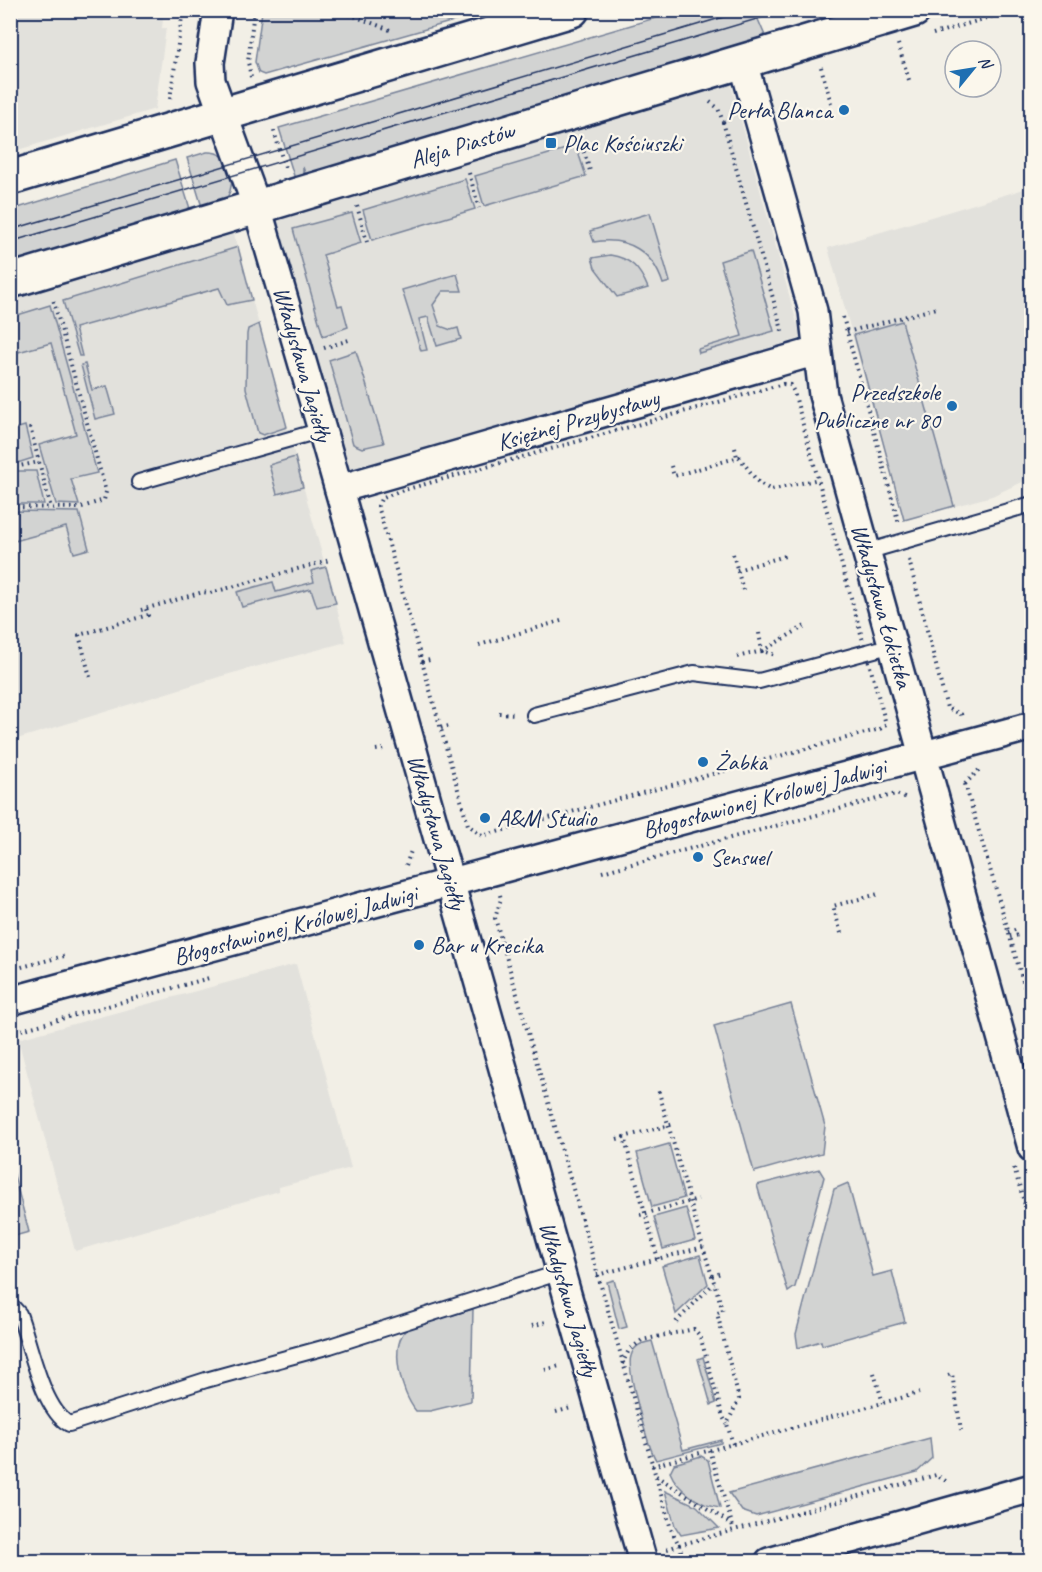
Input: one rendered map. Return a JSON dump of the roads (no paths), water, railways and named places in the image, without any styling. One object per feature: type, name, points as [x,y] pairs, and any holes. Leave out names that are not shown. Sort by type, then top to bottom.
[{"type":"street","points":[[218,10],[210,72],[223,115],[257,207]]},
{"type":"street","points":[[10,178],[572,10]]},
{"type":"street","name":"Aleja Piastów","points":[[10,281],[914,10]]},
{"type":"street","name":"Władysława Łokietka","points":[[743,62],[813,311],[821,386],[866,552],[880,648],[924,755],[1022,1154]]},
{"type":"street","name":"Władysława Jagiełły","points":[[257,207],[643,1562]]},
{"type":"street","name":"Księżnej Przybysławy","points":[[339,489],[817,351]]},
{"type":"street","name":"Błogosławionej Królowej Jadwigi","points":[[10,1001],[1032,726]]},
{"type":"street","points":[[769,1562],[1032,1488]]},
{"type":"lane","points":[[139,482],[322,430]]},
{"type":"lane","points":[[866,552],[1032,504]]},
{"type":"lane","points":[[534,716],[694,673],[759,681],[880,648]]},
{"type":"lane","points":[[10,1304],[19,1314],[50,1404],[59,1419],[69,1424],[206,1380],[330,1346],[561,1272]]},
{"type":"tram line","points":[[10,230],[747,10]]},
{"type":"tram line","points":[[10,242],[787,10]]},
{"type":"place","name":"Perła Blanca","points":[[844,110]]},
{"type":"place","name":"Plac Kościuszki","points":[[551,143]]},
{"type":"place","name":"Przedszkole Publiczne nr 80","points":[[952,406]]},
{"type":"place","name":"Żabka","points":[[703,762]]},
{"type":"place","name":"A&M Studio","points":[[485,818]]},
{"type":"place","name":"Sensuel","points":[[698,857]]},
{"type":"place","name":"Bar u Krecika","points":[[419,945]]}]
